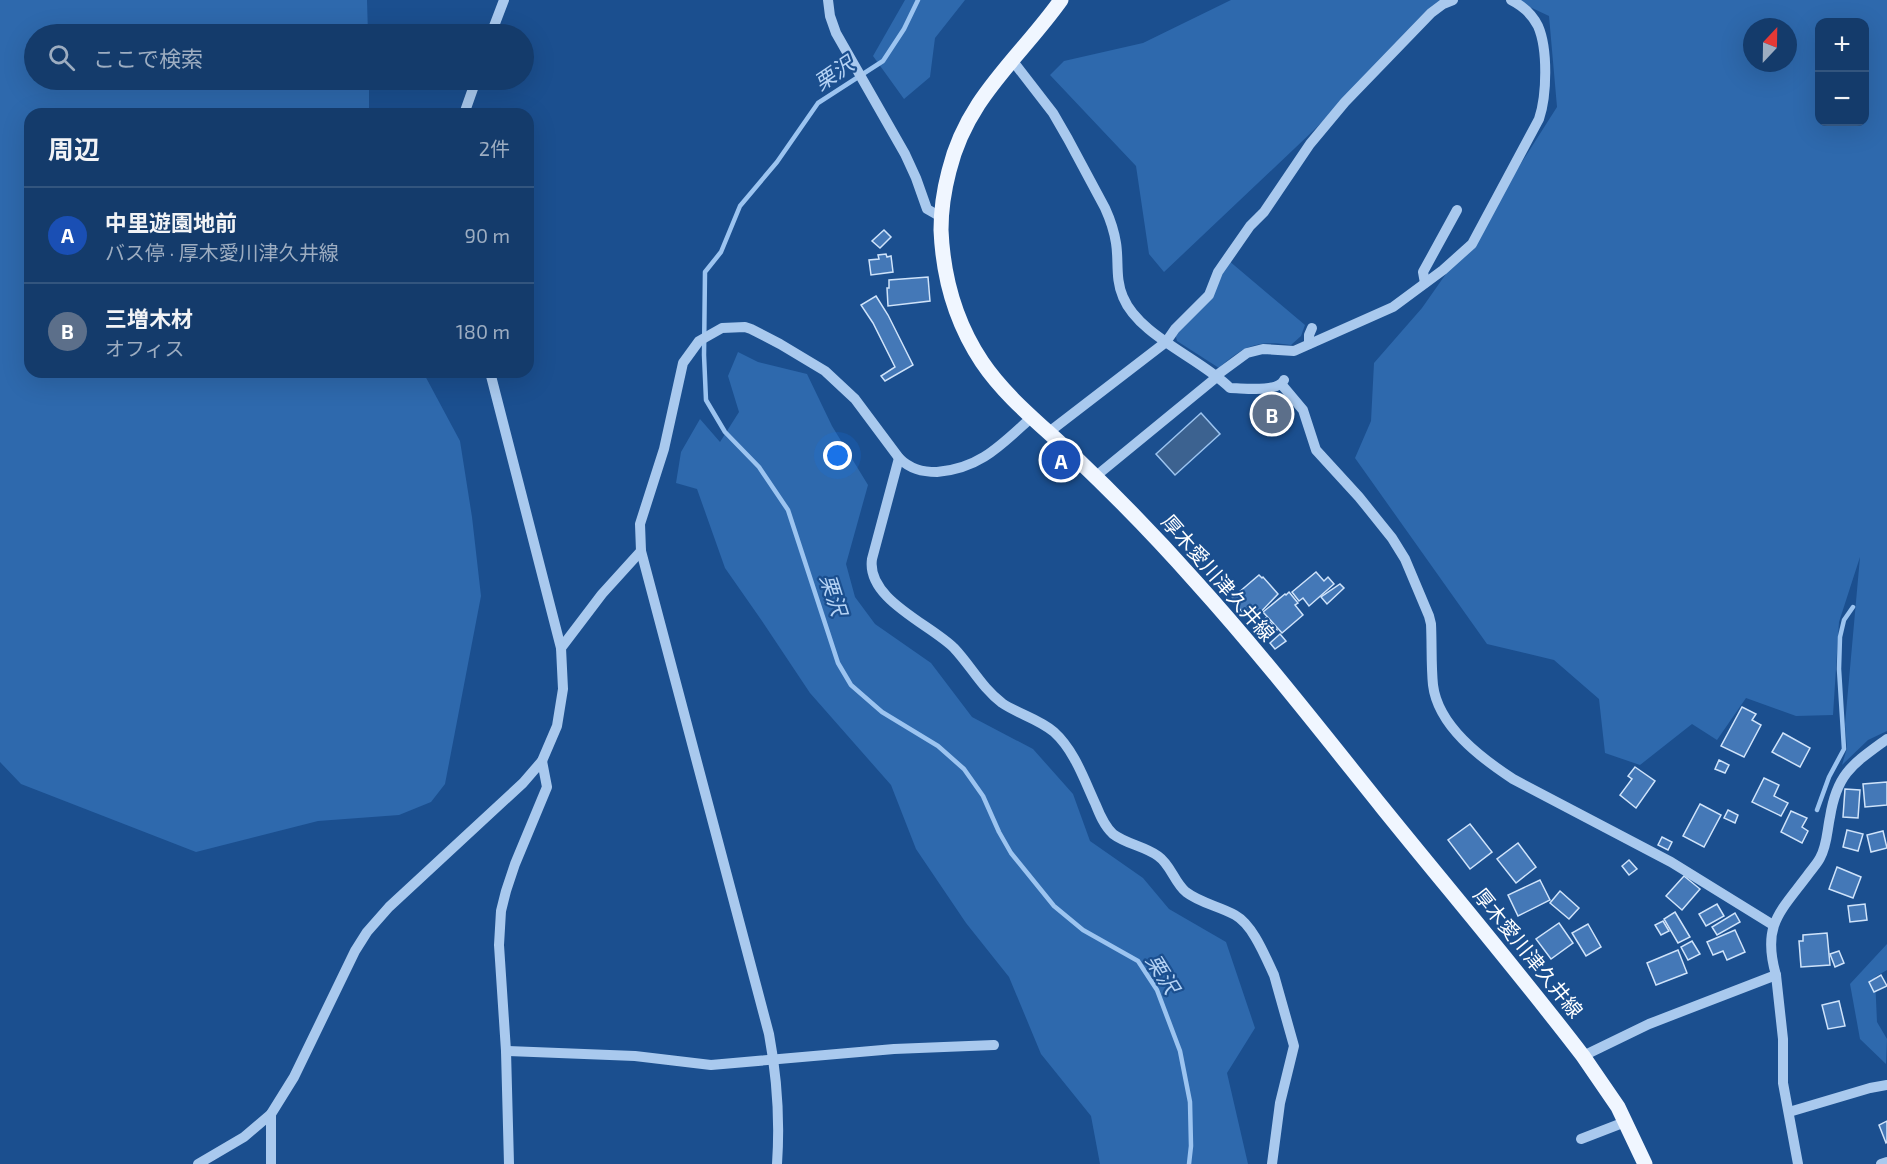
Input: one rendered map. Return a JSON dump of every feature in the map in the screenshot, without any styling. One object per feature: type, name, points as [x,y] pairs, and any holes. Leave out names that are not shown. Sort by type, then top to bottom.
[{"type":"main road","name":"厚木愛川津久井線","points":[[1061,0],[975,107],[958,140],[946,181],[941,217],[944,261],[954,304],[974,350],[989,372],[1032,417],[1096,476],[1154,536],[1262,659],[1583,1056],[1618,1107],[1645,1164]]},
{"type":"street","points":[[495,24],[504,0]]},
{"type":"street","points":[[828,0],[836,33],[912,166],[927,209],[941,217]]},
{"type":"street","points":[[1049,432],[1166,342],[1175,329],[1209,296],[1218,272],[1250,226],[1264,212],[1310,144],[1345,102],[1431,13],[1443,4],[1454,0]]},
{"type":"street","points":[[1096,476],[1246,353],[1263,349],[1294,351],[1393,307],[1443,270],[1472,244],[1542,112],[1545,74],[1539,27],[1527,10],[1511,0]]},
{"type":"street","points":[[1012,60],[1053,113],[1105,208],[1114,231],[1118,280],[1127,306],[1138,320],[1166,342],[1218,375],[1230,388],[1274,388],[1283,383],[1303,410],[1316,450],[1359,497],[1392,538],[1405,559],[1431,624],[1433,687],[1448,724],[1499,770],[1513,779],[1671,862],[1773,925]]},
{"type":"street","points":[[466,108],[472,90]]},
{"type":"street","points":[[1425,283],[1423,272],[1457,210]]},
{"type":"street","points":[[777,1164],[774,1059],[769,1034],[641,551],[640,524],[664,448],[683,363],[699,341],[709,334],[722,328],[752,329],[825,371],[855,399],[899,458],[905,464],[921,471],[949,471],[973,465],[989,455],[1032,417]]},
{"type":"street","points":[[1309,344],[1312,328]]},
{"type":"street","points":[[198,1164],[244,1137],[271,1114],[294,1077],[355,951],[367,932],[389,908],[523,783],[542,761],[554,734],[563,689],[561,648],[492,378]]},
{"type":"street","points":[[899,458],[872,558],[872,574],[875,581],[905,612],[954,648],[991,694],[1009,708],[1055,733],[1075,761],[1109,830],[1120,838],[1147,849],[1163,860],[1176,882],[1186,892],[1244,921],[1269,965],[1274,975],[1294,1046],[1280,1103],[1272,1164]]},
{"type":"street","points":[[561,648],[602,594],[641,551]]},
{"type":"street","points":[[1798,1164],[1783,1083],[1783,1039],[1776,975],[1771,959],[1770,942],[1773,925],[1784,906],[1820,858],[1825,846],[1831,809],[1846,771],[1887,739]]},
{"type":"street","points":[[509,1164],[506,1051],[499,945],[501,911],[515,864],[547,787],[542,761]]},
{"type":"street","points":[[1583,1056],[1648,1024],[1776,975]]},
{"type":"street","points":[[506,1051],[635,1056],[711,1065],[894,1049],[994,1044]]},
{"type":"street","points":[[1789,1112],[1887,1085]]},
{"type":"street","points":[[271,1114],[271,1164]]},
{"type":"street","points":[[1581,1139],[1625,1122]]},
{"type":"street","points":[[1881,1164],[1887,1162]]},
{"type":"shaded area","points":[[0,0],[367,0],[368,24],[24,24],[24,90],[369,90],[369,108],[24,108],[24,378],[426,378],[460,441],[481,596],[445,784],[431,802],[399,815],[318,821],[196,852],[21,784],[0,762]]},
{"type":"shaded area","points":[[905,0],[965,0],[935,38],[930,77],[904,99],[873,56]]},
{"type":"shaded area","points":[[1231,0],[1444,0],[1314,130],[1164,272],[1149,254],[1136,166],[1050,75],[1064,61],[1143,43]]},
{"type":"shaded area","points":[[1515,0],[1887,0],[1887,731],[1868,740],[1842,765],[1847,748],[1845,724],[1860,557],[1839,622],[1833,715],[1796,716],[1746,698],[1717,740],[1692,724],[1640,765],[1605,753],[1599,699],[1554,660],[1487,644],[1355,458],[1371,421],[1374,363],[1422,308],[1495,204],[1557,107],[1549,16]]},
{"type":"shaded area","points":[[1228,260],[1305,325],[1301,336],[1291,345],[1269,343],[1252,346],[1236,354],[1219,368],[1177,341],[1175,333]]},
{"type":"shaded area","points":[[738,352],[758,362],[807,374],[832,426],[868,485],[846,564],[855,597],[875,624],[931,663],[972,717],[1033,749],[1073,794],[1090,841],[1143,878],[1169,909],[1226,942],[1255,1028],[1227,1073],[1248,1164],[1100,1164],[1091,1116],[1041,1054],[1009,977],[966,923],[916,849],[891,785],[810,693],[725,568],[697,489],[676,483],[681,452],[700,419],[720,442],[739,412],[728,376]]},
{"type":"shaded area","points":[[1201,413],[1220,434],[1175,475],[1156,454]]},
{"type":"shaded area","points":[[1887,944],[1887,970],[1875,977],[1877,1022],[1887,1039],[1886,1064],[1860,1039],[1850,984]]},
{"type":"building","points":[[884,230],[891,237],[880,248],[872,241]]},
{"type":"building","points":[[886,254],[887,257],[891,256],[893,272],[871,275],[869,260],[879,259],[878,255]]},
{"type":"building","points":[[928,277],[930,301],[888,306],[889,280]]},
{"type":"building","points":[[876,296],[913,365],[885,381],[881,376],[895,367],[873,323],[861,305]]},
{"type":"building","points":[[1316,572],[1324,581],[1328,577],[1334,584],[1309,606],[1303,598],[1299,601],[1292,592]]},
{"type":"building","points":[[1259,575],[1278,594],[1256,617],[1249,609],[1244,614],[1231,599]]},
{"type":"building","points":[[1340,584],[1344,588],[1327,604],[1321,597]]},
{"type":"building","points":[[1289,592],[1298,603],[1295,605],[1303,615],[1282,633],[1263,612]]},
{"type":"building","points":[[1266,618],[1277,630],[1266,640],[1255,627]]},
{"type":"building","points":[[1280,634],[1286,641],[1275,649],[1270,643]]},
{"type":"building","points":[[1742,707],[1756,714],[1752,720],[1761,725],[1744,757],[1721,746]]},
{"type":"building","points":[[1783,733],[1810,748],[1800,767],[1772,752]]},
{"type":"building","points":[[1719,760],[1729,765],[1725,773],[1715,769]]},
{"type":"building","points":[[1635,767],[1655,781],[1636,808],[1620,795],[1632,779],[1628,776]]},
{"type":"building","points":[[1764,778],[1779,785],[1774,796],[1788,803],[1781,816],[1752,802]]},
{"type":"building","points":[[1887,782],[1887,805],[1865,807],[1863,784]]},
{"type":"building","points":[[1845,789],[1860,790],[1858,818],[1843,817]]},
{"type":"building","points":[[1700,804],[1721,815],[1704,847],[1683,836]]},
{"type":"building","points":[[1728,810],[1738,815],[1735,823],[1724,818]]},
{"type":"building","points":[[1791,811],[1807,818],[1802,827],[1808,831],[1802,843],[1781,832]]},
{"type":"building","points":[[1470,824],[1492,852],[1470,869],[1448,840]]},
{"type":"building","points":[[1847,830],[1863,834],[1858,851],[1843,847]]},
{"type":"building","points":[[1883,831],[1887,848],[1871,852],[1867,835]]},
{"type":"building","points":[[1662,837],[1672,842],[1668,850],[1658,845]]},
{"type":"building","points":[[1518,843],[1536,867],[1516,883],[1497,859]]},
{"type":"building","points":[[1629,860],[1637,869],[1629,875],[1622,866]]},
{"type":"building","points":[[1837,867],[1861,877],[1853,898],[1829,889]]},
{"type":"building","points":[[1684,876],[1700,889],[1682,910],[1666,896]]},
{"type":"building","points":[[1540,880],[1550,900],[1518,916],[1508,895]]},
{"type":"building","points":[[1560,891],[1579,908],[1569,919],[1550,903]]},
{"type":"building","points":[[1717,904],[1724,916],[1706,926],[1699,914]]},
{"type":"building","points":[[1865,904],[1867,920],[1850,922],[1848,906]]},
{"type":"building","points":[[1675,912],[1690,937],[1678,943],[1664,919]]},
{"type":"building","points":[[1735,913],[1740,922],[1717,935],[1712,927]]},
{"type":"building","points":[[1663,921],[1669,931],[1661,935],[1655,925]]},
{"type":"building","points":[[1559,923],[1573,943],[1551,959],[1536,939]]},
{"type":"building","points":[[1588,924],[1601,947],[1586,956],[1572,933]]},
{"type":"building","points":[[1735,930],[1745,952],[1727,960],[1723,951],[1713,955],[1707,942]]},
{"type":"building","points":[[1827,933],[1830,965],[1801,967],[1799,941],[1803,941],[1803,935]]},
{"type":"building","points":[[1692,941],[1700,954],[1688,960],[1681,947]]},
{"type":"building","points":[[1678,950],[1687,973],[1656,985],[1647,963]]},
{"type":"building","points":[[1839,951],[1844,963],[1835,967],[1830,954]]},
{"type":"building","points":[[1881,975],[1887,986],[1874,992],[1869,982]]},
{"type":"building","points":[[1839,1001],[1845,1026],[1828,1029],[1822,1005]]},
{"type":"building","points":[[1887,1121],[1887,1142],[1886,1143],[1879,1125]]},
{"type":"waterway","name":"栗沢","points":[[918,0],[904,29],[883,61],[818,103],[777,162],[740,206],[721,252],[705,272],[706,400],[725,432],[759,467],[788,510],[838,663],[851,685],[882,712],[938,746],[964,769],[983,796],[1011,853],[1054,906],[1083,930],[1138,961],[1157,990],[1180,1051],[1190,1102],[1189,1164]]},
{"type":"waterway","points":[[1817,810],[1829,777],[1844,749],[1839,669],[1840,637],[1844,620],[1853,607]]},
{"type":"place","name":"三増木材","points":[[1272,414]]},
{"type":"place","name":"中里遊園地前","points":[[1061,460]]}]
